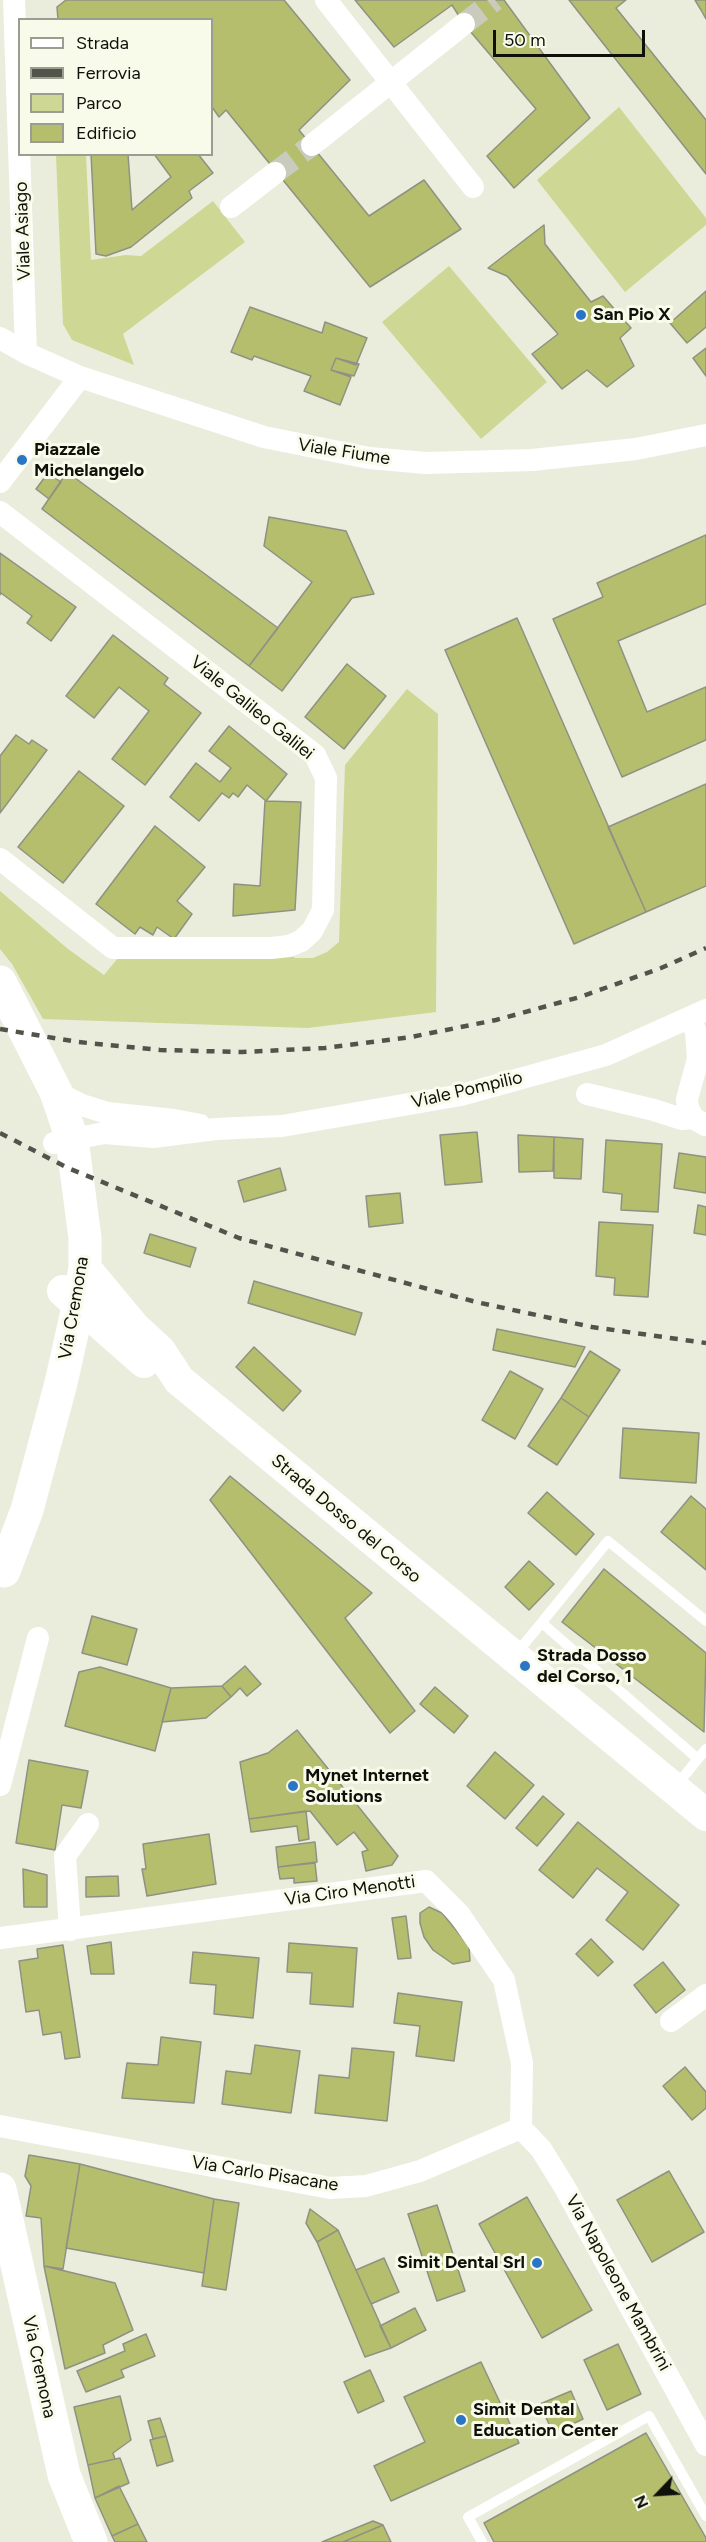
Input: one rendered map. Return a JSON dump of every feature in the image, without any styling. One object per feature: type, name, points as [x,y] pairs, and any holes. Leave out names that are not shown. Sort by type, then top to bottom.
[{"type":"main road","name":"Via Cremona","points":[[0,982],[28,1054],[40,1102],[64,1149]]},
{"type":"main road","name":"Via Cremona","points":[[0,1016],[56,1092],[64,1149],[73,1285],[27,1510],[2,1580]]},
{"type":"main road","name":"Strada Dosso del Corso","points":[[73,1285],[149,1366],[179,1380],[706,1815]]},
{"type":"main road","name":"Via Cremona","points":[[0,2188],[64,2475],[91,2542]]},
{"type":"street","name":"Viale Asiago","points":[[14,0],[18,118]]},
{"type":"street","points":[[326,0],[473,187]]},
{"type":"street","points":[[312,145],[464,24]]},
{"type":"street","name":"Viale Asiago","points":[[19,156],[26,353]]},
{"type":"street","points":[[231,207],[275,173]]},
{"type":"street","name":"Viale Fiume","points":[[0,338],[26,353],[80,377],[264,437],[326,450],[403,461],[426,463],[532,460],[636,449],[706,435]]},
{"type":"street","points":[[0,482],[80,377]]},
{"type":"street","name":"Viale Galileo Galilei","points":[[0,512],[315,755],[326,778],[323,910],[312,931],[302,941],[271,948],[113,948],[0,858]]},
{"type":"street","points":[[587,1094],[682,1119],[695,1114],[702,1053],[696,1032],[698,1014]]},
{"type":"street","name":"Viale Pompilio","points":[[64,1149],[104,1134],[153,1137],[216,1129],[282,1126],[461,1095],[606,1055],[698,1014]]},
{"type":"street","name":"Viale Pompilio","points":[[56,1092],[82,1105],[107,1113],[174,1120],[216,1129]]},
{"type":"street","points":[[0,1785],[38,1638]]},
{"type":"street","points":[[70,1930],[65,1856],[88,1824]]},
{"type":"street","name":"Via Ciro Menotti","points":[[0,1938],[426,1881],[459,1914],[504,1980],[522,2063],[522,2128]]},
{"type":"street","points":[[671,2021],[706,1995]]},
{"type":"street","name":"Via Carlo Pisacane","points":[[0,2126],[330,2188],[366,2186],[420,2171],[522,2128]]},
{"type":"street","name":"Via Napoleone Mambrini","points":[[522,2128],[541,2149],[564,2186],[706,2445]]},
{"type":"lane","points":[[514,1657],[608,1541],[706,1621]]},
{"type":"lane","points":[[542,1623],[698,1759]]},
{"type":"lane","points":[[673,1788],[706,1749]]},
{"type":"lane","points":[[482,2542],[468,2517],[649,2416],[706,2516]]},
{"type":"green space","points":[[619,107],[706,218],[706,225],[625,292],[537,180]]},
{"type":"green space","points":[[56,156],[86,156],[91,260],[126,255],[141,256],[213,201],[245,242],[123,334],[134,365],[72,340],[63,324]]},
{"type":"green space","points":[[449,266],[547,382],[481,439],[382,322]]},
{"type":"green space","points":[[407,689],[438,714],[436,1012],[308,1028],[43,1019],[12,964],[0,949],[0,891],[68,949],[104,975],[118,958],[287,951],[295,958],[313,958],[327,952],[339,942],[345,765]]},
{"type":"building","points":[[66,0],[284,0],[350,80],[299,130],[369,216],[424,180],[461,229],[370,287],[226,110],[219,117],[213,108],[213,18],[58,18],[57,7]]},
{"type":"building","points":[[355,0],[504,0],[590,118],[514,188],[487,156],[536,109],[464,24],[452,5],[394,47]]},
{"type":"building","points":[[569,0],[626,0],[616,8],[706,120],[706,174]]},
{"type":"building","points":[[695,0],[706,0],[706,19],[701,10]]},
{"type":"building","points":[[91,156],[128,156],[132,210],[171,177],[155,156],[200,156],[213,173],[189,191],[192,198],[131,247],[106,256],[96,254]]},
{"type":"building","name":"San Pio X","points":[[544,225],[545,244],[591,302],[603,296],[631,328],[620,338],[634,366],[607,387],[587,370],[562,389],[532,354],[558,334],[507,276],[488,268]]},
{"type":"building","points":[[706,291],[706,327],[687,343],[670,323]]},
{"type":"building","points":[[250,307],[322,333],[325,322],[367,338],[356,365],[336,358],[331,370],[351,377],[340,405],[304,391],[311,376],[254,356],[252,360],[231,352]]},
{"type":"building","points":[[706,348],[706,376],[693,358]]},
{"type":"building","points":[[336,358],[359,364],[354,376],[331,370]]},
{"type":"building","points":[[67,472],[278,628],[249,666],[42,509]]},
{"type":"building","points":[[48,473],[61,482],[49,499],[36,489]]},
{"type":"building","points":[[269,517],[346,531],[374,594],[352,598],[282,691],[249,666],[312,582],[264,546]]},
{"type":"building","points":[[706,535],[706,604],[618,641],[647,712],[706,687],[706,740],[622,777],[553,619],[603,597],[597,583]]},
{"type":"building","points":[[0,553],[76,607],[51,641],[27,623],[32,616],[1,593],[0,595]]},
{"type":"building","points":[[517,618],[646,912],[574,944],[445,650]]},
{"type":"building","points":[[113,635],[168,678],[164,684],[201,713],[145,785],[112,759],[149,711],[119,687],[94,718],[66,696]]},
{"type":"building","points":[[347,664],[386,696],[344,749],[305,717]]},
{"type":"building","points":[[229,726],[287,774],[266,801],[247,785],[238,797],[233,793],[229,798],[222,793],[199,821],[170,797],[196,763],[220,782],[231,768],[209,751]]},
{"type":"building","points":[[16,735],[29,744],[32,740],[47,750],[0,813],[0,756]]},
{"type":"building","points":[[79,771],[124,806],[63,883],[18,847]]},
{"type":"building","points":[[706,784],[706,886],[646,912],[608,827]]},
{"type":"building","points":[[265,801],[301,802],[295,910],[233,916],[234,884],[260,886]]},
{"type":"building","points":[[155,826],[205,867],[177,901],[192,914],[174,939],[157,927],[153,935],[140,927],[135,934],[96,904]]},
{"type":"building","points":[[477,1132],[482,1182],[445,1185],[440,1135]]},
{"type":"building","points":[[518,1135],[554,1137],[553,1171],[519,1172]]},
{"type":"building","points":[[554,1137],[583,1139],[581,1179],[554,1178]]},
{"type":"building","points":[[606,1140],[662,1144],[658,1212],[621,1210],[622,1194],[603,1192]]},
{"type":"building","points":[[679,1153],[706,1157],[706,1193],[674,1188]]},
{"type":"building","points":[[280,1168],[286,1190],[244,1202],[238,1181]]},
{"type":"building","points":[[400,1193],[403,1223],[369,1227],[366,1196]]},
{"type":"building","points":[[698,1205],[706,1207],[706,1235],[694,1233]]},
{"type":"building","points":[[599,1222],[653,1225],[648,1297],[614,1295],[615,1278],[596,1276]]},
{"type":"building","points":[[150,1234],[196,1248],[190,1267],[144,1253]]},
{"type":"building","points":[[254,1281],[362,1313],[355,1335],[248,1303]]},
{"type":"building","points":[[497,1329],[585,1347],[575,1367],[493,1350]]},
{"type":"building","points":[[254,1347],[301,1391],[283,1411],[236,1367]]},
{"type":"building","points":[[590,1351],[620,1370],[589,1417],[561,1398]]},
{"type":"building","points":[[510,1371],[543,1389],[515,1439],[482,1420]]},
{"type":"building","points":[[561,1398],[589,1417],[557,1465],[528,1446]]},
{"type":"building","points":[[623,1428],[699,1433],[696,1483],[620,1478]]},
{"type":"building","points":[[230,1476],[372,1593],[345,1618],[415,1711],[390,1733],[210,1500]]},
{"type":"building","points":[[547,1492],[594,1534],[576,1555],[528,1513]]},
{"type":"building","points":[[691,1496],[706,1509],[706,1570],[661,1532]]},
{"type":"building","points":[[529,1561],[554,1584],[529,1610],[505,1587]]},
{"type":"building","points":[[604,1569],[706,1653],[704,1732],[562,1622]]},
{"type":"building","points":[[92,1616],[137,1629],[127,1665],[82,1653]]},
{"type":"building","points":[[245,1666],[261,1684],[247,1696],[240,1688],[231,1697],[222,1686]]},
{"type":"building","points":[[100,1667],[171,1688],[155,1751],[65,1726],[79,1672]]},
{"type":"building","points":[[222,1686],[231,1697],[206,1718],[162,1722],[171,1688]]},
{"type":"building","points":[[435,1687],[468,1716],[454,1733],[420,1704]]},
{"type":"building","name":"Mynet Internet Solutions","points":[[297,1730],[398,1856],[392,1865],[366,1871],[362,1852],[368,1850],[354,1832],[337,1845],[310,1811],[249,1819],[240,1762],[268,1753]]},
{"type":"building","points":[[495,1752],[534,1785],[505,1819],[467,1786]]},
{"type":"building","points":[[29,1760],[88,1771],[81,1808],[62,1805],[55,1850],[16,1843]]},
{"type":"building","points":[[543,1796],[564,1814],[537,1846],[516,1828]]},
{"type":"building","points":[[306,1811],[309,1839],[299,1841],[297,1826],[251,1832],[249,1819]]},
{"type":"building","points":[[578,1822],[679,1905],[643,1950],[606,1920],[628,1892],[597,1868],[573,1898],[539,1870]]},
{"type":"building","points":[[209,1834],[216,1884],[147,1896],[142,1869],[146,1869],[143,1844]]},
{"type":"building","points":[[315,1842],[317,1862],[278,1867],[276,1847]]},
{"type":"building","points":[[315,1863],[317,1881],[294,1883],[294,1878],[280,1879],[278,1867]]},
{"type":"building","points":[[23,1869],[47,1875],[47,1907],[24,1907]]},
{"type":"building","points":[[118,1876],[119,1896],[86,1897],[86,1877]]},
{"type":"building","points":[[429,1907],[442,1913],[469,1946],[470,1961],[453,1964],[433,1950],[424,1937],[420,1923],[420,1913]]},
{"type":"building","points":[[406,1916],[411,1958],[398,1959],[392,1918]]},
{"type":"building","points":[[591,1939],[613,1962],[598,1976],[576,1954]]},
{"type":"building","points":[[111,1942],[114,1974],[91,1974],[87,1946]]},
{"type":"building","points":[[289,1943],[357,1948],[353,2007],[310,2004],[312,1973],[287,1972]]},
{"type":"building","points":[[63,1945],[80,2057],[65,2059],[61,2032],[43,2035],[39,2010],[26,2012],[19,1961],[38,1958],[37,1949]]},
{"type":"building","points":[[193,1952],[259,1958],[253,2018],[214,2014],[216,1985],[190,1983]]},
{"type":"building","points":[[663,1962],[685,1990],[656,2013],[634,1985]]},
{"type":"building","points":[[398,1993],[462,2002],[454,2061],[416,2056],[420,2026],[394,2023]]},
{"type":"building","points":[[161,2037],[201,2042],[194,2103],[122,2098],[127,2063],[158,2065]]},
{"type":"building","points":[[255,2045],[300,2051],[291,2113],[222,2104],[226,2071],[251,2074]]},
{"type":"building","points":[[352,2048],[394,2052],[387,2121],[315,2113],[319,2075],[349,2078]]},
{"type":"building","points":[[685,2067],[706,2092],[706,2108],[692,2120],[663,2086]]},
{"type":"building","points":[[29,2155],[80,2164],[63,2269],[44,2266],[41,2218],[26,2216],[31,2186],[25,2176]]},
{"type":"building","points":[[80,2164],[214,2199],[204,2273],[66,2248]]},
{"type":"building","points":[[669,2171],[704,2232],[652,2262],[617,2200]]},
{"type":"building","points":[[527,2197],[592,2310],[542,2338],[479,2224]]},
{"type":"building","points":[[214,2199],[239,2203],[226,2290],[202,2286]]},
{"type":"building","points":[[437,2205],[465,2291],[437,2301],[408,2214]]},
{"type":"building","points":[[310,2209],[338,2230],[317,2242],[306,2223]]},
{"type":"building","points":[[338,2230],[391,2348],[365,2357],[317,2242]]},
{"type":"building","points":[[384,2258],[399,2292],[371,2304],[356,2270]]},
{"type":"building","points":[[44,2266],[115,2283],[133,2330],[103,2345],[105,2353],[65,2369]]},
{"type":"building","points":[[415,2308],[426,2330],[391,2348],[380,2326]]},
{"type":"building","points":[[146,2334],[155,2356],[121,2370],[124,2377],[86,2392],[77,2371],[125,2351],[123,2344]]},
{"type":"building","points":[[618,2344],[641,2394],[607,2410],[584,2360]]},
{"type":"building","name":"Simit Dental Education Center","points":[[481,2362],[519,2443],[391,2501],[374,2466],[425,2442],[404,2397]]},
{"type":"building","points":[[370,2370],[384,2401],[358,2413],[344,2382]]},
{"type":"building","points":[[571,2391],[583,2419],[553,2433],[540,2404]]},
{"type":"building","points":[[120,2396],[131,2440],[113,2453],[115,2459],[88,2465],[74,2407]]},
{"type":"building","points":[[160,2418],[166,2436],[153,2439],[148,2421]]},
{"type":"building","points":[[646,2433],[706,2538],[706,2542],[494,2542],[484,2523]]},
{"type":"building","points":[[166,2436],[173,2461],[157,2466],[150,2440]]},
{"type":"building","points":[[120,2458],[129,2483],[95,2498],[88,2465]]},
{"type":"building","points":[[119,2486],[138,2524],[112,2536],[95,2498]]},
{"type":"building","points":[[373,2521],[383,2525],[343,2542],[322,2542]]},
{"type":"building","points":[[138,2524],[147,2542],[115,2542],[112,2536]]},
{"type":"building","points":[[383,2525],[391,2542],[343,2542]]},
{"type":"tunnel","points":[[464,24],[495,0]]},
{"type":"tunnel","points":[[275,173],[312,145]]},
{"type":"railway","points":[[0,1029],[78,1042],[160,1050],[242,1052],[325,1048],[411,1037],[496,1020],[580,997],[661,968],[706,948]]},
{"type":"railway","points":[[0,1133],[68,1168],[239,1238],[476,1302],[592,1327],[706,1343]]},
{"type":"place","name":"San Pio X","points":[[581,315]]},
{"type":"place","name":"Piazzale Michelangelo","points":[[22,460]]},
{"type":"place","name":"Strada Dosso del Corso, 1","points":[[525,1666]]},
{"type":"place","name":"Mynet Internet Solutions","points":[[293,1786]]},
{"type":"place","name":"Simit Dental Srl","points":[[537,2263]]},
{"type":"place","name":"Simit Dental Education Center","points":[[461,2420]]}]
